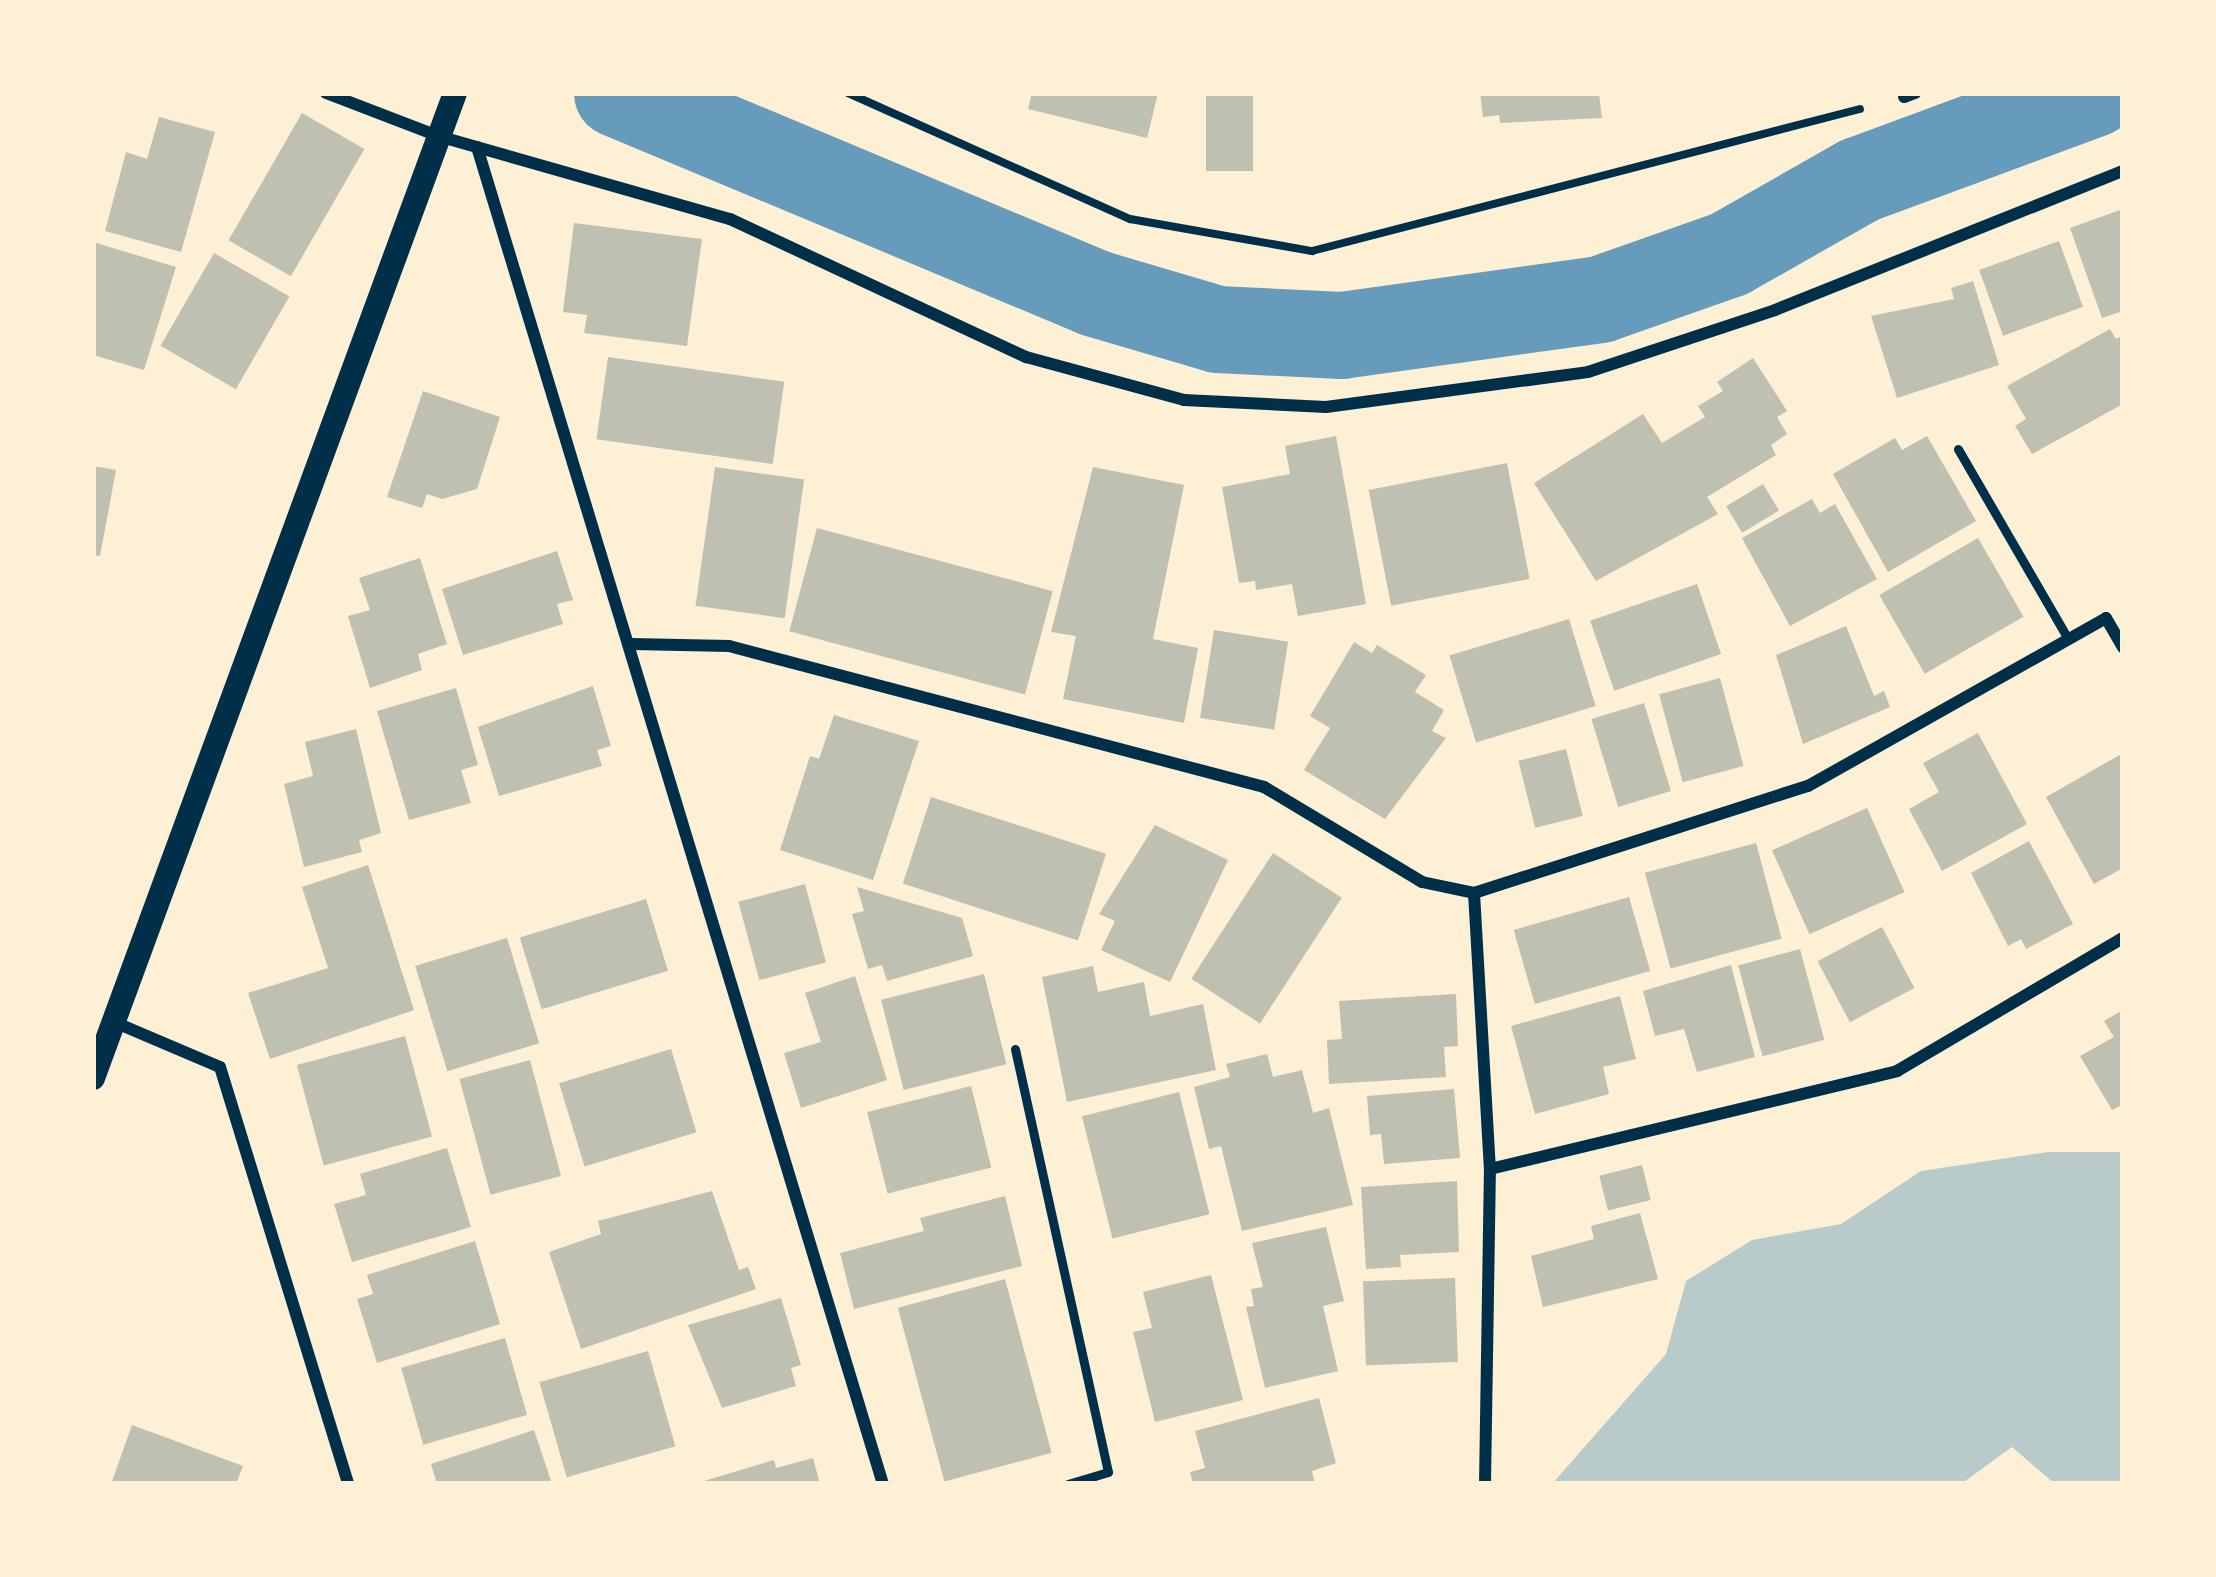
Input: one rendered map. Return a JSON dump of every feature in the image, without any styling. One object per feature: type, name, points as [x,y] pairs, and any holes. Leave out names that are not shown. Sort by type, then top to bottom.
[{"type":"main road","points":[[93,1078],[455,93]]},
{"type":"street","points":[[326,93],[438,136],[730,219],[1026,357],[1184,400],[1326,407],[1588,372],[1775,310],[2123,170]]},
{"type":"street","points":[[477,147],[632,644],[883,1484]]},
{"type":"street","points":[[632,644],[729,646],[1264,787],[1422,882],[1474,893],[1808,786],[2106,618],[2123,648]]},
{"type":"street","points":[[1474,893],[1490,1169],[1485,1484]]},
{"type":"street","points":[[1490,1169],[1897,1071],[2123,938]]},
{"type":"street","points":[[114,1022],[220,1066],[347,1484]]},
{"type":"lane","points":[[1958,448],[2067,637]]},
{"type":"lane","points":[[1015,1049],[1108,1472],[1068,1484]]},
{"type":"path","points":[[848,93],[1130,219],[1312,251],[1910,95]]},
{"type":"shaded area","points":[[2048,1152],[2123,1152],[2123,1484],[2055,1484],[2012,1447],[1961,1484],[1552,1484],[1666,1354],[1686,1281],[1752,1240],[1841,1224],[1921,1171]]},
{"type":"building","points":[[1032,93],[1158,93],[1147,138],[1028,109]]},
{"type":"building","points":[[1206,93],[1253,93],[1253,171],[1206,171]]},
{"type":"building","points":[[1480,93],[1599,93],[1602,118],[1500,123],[1499,115],[1483,117]]},
{"type":"building","points":[[302,113],[364,149],[291,276],[229,240]]},
{"type":"building","points":[[159,117],[215,132],[181,252],[105,231],[126,152],[147,159]]},
{"type":"building","points":[[2123,209],[2123,311],[2102,318],[2070,228]]},
{"type":"building","points":[[574,223],[702,239],[687,346],[584,333],[587,315],[563,312]]},
{"type":"building","points":[[2059,241],[2083,307],[2003,336],[1979,270]]},
{"type":"building","points":[[93,242],[176,267],[144,370],[93,355]]},
{"type":"building","points":[[214,253],[289,296],[236,389],[160,346]]},
{"type":"building","points":[[1973,281],[1999,365],[1897,398],[1871,316],[1954,299],[1951,288]]},
{"type":"building","points":[[2110,329],[2116,339],[2123,335],[2123,404],[2032,454],[2015,426],[2026,419],[2007,386]]},
{"type":"building","points":[[608,357],[784,382],[773,464],[596,439]]},
{"type":"building","points":[[1753,358],[1787,411],[1777,417],[1787,434],[1771,445],[1776,455],[1707,497],[1718,514],[1596,581],[1534,483],[1643,414],[1662,443],[1705,417],[1698,406],[1723,391],[1717,382]]},
{"type":"building","points":[[423,391],[500,417],[477,489],[442,499],[427,494],[422,508],[387,497]]},
{"type":"building","points":[[1336,436],[1366,604],[1298,616],[1292,584],[1256,590],[1255,581],[1239,583],[1222,487],[1290,474],[1285,446]]},
{"type":"building","points":[[1927,436],[1976,521],[1888,572],[1833,474],[1895,438],[1902,450]]},
{"type":"building","points":[[1507,463],[1530,579],[1391,606],[1369,490]]},
{"type":"building","points":[[93,466],[116,470],[100,556],[93,555]]},
{"type":"building","points":[[715,467],[804,480],[785,618],[696,606]]},
{"type":"building","points":[[1093,467],[1184,485],[1153,639],[1198,648],[1184,723],[1063,699],[1076,636],[1051,632]]},
{"type":"building","points":[[1763,484],[1779,511],[1742,533],[1726,506]]},
{"type":"building","points":[[1812,499],[1820,513],[1835,504],[1877,579],[1790,626],[1742,538]]},
{"type":"building","points":[[817,528],[1053,591],[1025,695],[789,631]]},
{"type":"building","points":[[1978,538],[2024,617],[1925,674],[1879,595]]},
{"type":"building","points":[[557,551],[573,600],[557,604],[563,624],[463,655],[442,589]]},
{"type":"building","points":[[420,558],[447,644],[418,654],[422,670],[370,688],[348,616],[370,610],[359,578]]},
{"type":"building","points":[[1697,584],[1721,654],[1614,691],[1590,621]]},
{"type":"building","points":[[1569,619],[1596,706],[1476,743],[1449,656]]},
{"type":"building","points":[[1846,626],[1874,696],[1884,691],[1890,707],[1803,744],[1776,655]]},
{"type":"building","points":[[1214,630],[1288,642],[1274,730],[1200,718]]},
{"type":"building","points":[[1354,642],[1372,653],[1377,645],[1426,675],[1415,692],[1444,710],[1432,731],[1446,738],[1385,819],[1304,770],[1330,728],[1310,716]]},
{"type":"building","points":[[1720,678],[1744,766],[1683,782],[1659,694]]},
{"type":"building","points":[[593,686],[611,746],[597,750],[602,766],[499,796],[478,727]]},
{"type":"building","points":[[456,688],[478,765],[461,770],[471,803],[409,820],[377,711]]},
{"type":"building","points":[[1644,703],[1671,791],[1618,807],[1591,719]]},
{"type":"building","points":[[834,715],[919,741],[873,880],[780,850],[810,756],[819,759]]},
{"type":"building","points":[[356,729],[381,833],[359,840],[362,852],[304,867],[284,784],[313,776],[305,742]]},
{"type":"building","points":[[1978,733],[2027,824],[1942,871],[1909,809],[1939,792],[1923,763]]},
{"type":"building","points":[[1566,749],[1583,816],[1535,828],[1518,761]]},
{"type":"building","points":[[2123,753],[2123,868],[2094,884],[2046,797]]},
{"type":"building","points":[[931,797],[1106,854],[1078,940],[903,884]]},
{"type":"building","points":[[1867,808],[1904,892],[1809,934],[1772,850]]},
{"type":"building","points":[[1155,825],[1228,860],[1170,982],[1101,950],[1115,921],[1099,914]]},
{"type":"building","points":[[2029,841],[2073,924],[2026,949],[2021,939],[2008,946],[1971,873]]},
{"type":"building","points":[[1756,843],[1782,939],[1671,968],[1645,873]]},
{"type":"building","points":[[1273,853],[1342,898],[1260,1023],[1191,979]]},
{"type":"building","points":[[368,865],[414,1010],[270,1059],[248,993],[328,968],[302,887]]},
{"type":"building","points":[[805,884],[826,962],[759,980],[738,902]]},
{"type":"building","points":[[857,887],[962,918],[973,956],[887,981],[882,965],[868,969],[852,914],[864,911]]},
{"type":"building","points":[[1629,897],[1650,971],[1535,1004],[1514,930]]},
{"type":"building","points":[[646,899],[668,971],[542,1009],[520,938]]},
{"type":"building","points":[[1882,927],[1914,988],[1850,1022],[1818,961]]},
{"type":"building","points":[[507,938],[539,1043],[447,1071],[415,966]]},
{"type":"building","points":[[1800,949],[1824,1040],[1763,1056],[1738,966]]},
{"type":"building","points":[[1731,965],[1755,1057],[1697,1072],[1684,1029],[1655,1036],[1643,991]]},
{"type":"building","points":[[1093,966],[1098,992],[1144,982],[1150,1016],[1203,1004],[1216,1070],[1067,1102],[1042,977]]},
{"type":"building","points":[[984,974],[1006,1064],[904,1090],[881,1000]]},
{"type":"building","points":[[855,976],[887,1080],[801,1108],[784,1053],[821,1042],[805,993]]},
{"type":"building","points":[[1456,994],[1458,1046],[1444,1047],[1446,1077],[1329,1084],[1327,1040],[1342,1039],[1339,1001]]},
{"type":"building","points":[[1620,996],[1636,1059],[1603,1067],[1609,1094],[1535,1114],[1511,1026]]},
{"type":"building","points":[[2123,1010],[2123,1104],[2112,1110],[2080,1056],[2114,1037],[2104,1021]]},
{"type":"building","points":[[405,1036],[432,1136],[324,1165],[297,1065]]},
{"type":"building","points":[[671,1049],[696,1132],[585,1166],[559,1083]]},
{"type":"building","points":[[1267,1054],[1273,1077],[1302,1070],[1313,1113],[1329,1108],[1353,1205],[1242,1231],[1221,1146],[1209,1149],[1194,1087],[1230,1077],[1226,1064]]},
{"type":"building","points":[[530,1060],[561,1176],[491,1195],[459,1079]]},
{"type":"building","points":[[971,1086],[991,1168],[887,1193],[867,1112]]},
{"type":"building","points":[[1454,1089],[1460,1158],[1384,1164],[1381,1134],[1370,1135],[1367,1096]]},
{"type":"building","points":[[1179,1092],[1209,1214],[1112,1238],[1082,1116]]},
{"type":"building","points":[[447,1148],[471,1227],[352,1262],[334,1204],[366,1195],[360,1174]]},
{"type":"building","points":[[1642,1165],[1651,1200],[1608,1211],[1599,1176]]},
{"type":"building","points":[[1457,1181],[1459,1252],[1400,1255],[1401,1267],[1366,1269],[1361,1187]]},
{"type":"building","points":[[712,1191],[739,1270],[748,1267],[756,1289],[581,1349],[549,1252],[601,1234],[598,1221]]},
{"type":"building","points":[[1005,1196],[1022,1266],[854,1309],[840,1253],[924,1231],[920,1218]]},
{"type":"building","points":[[1640,1213],[1658,1279],[1543,1307],[1531,1256],[1594,1239],[1591,1226]]},
{"type":"building","points":[[1326,1227],[1344,1301],[1323,1306],[1338,1371],[1265,1388],[1246,1307],[1254,1306],[1251,1289],[1263,1287],[1252,1243]]},
{"type":"building","points":[[475,1241],[500,1324],[377,1363],[357,1299],[373,1294],[367,1275]]},
{"type":"building","points":[[1211,1275],[1243,1400],[1155,1422],[1133,1332],[1152,1328],[1143,1292]]},
{"type":"building","points":[[1455,1278],[1458,1362],[1366,1365],[1363,1281]]},
{"type":"building","points":[[1005,1279],[1052,1453],[944,1482],[898,1308]]},
{"type":"building","points":[[781,1298],[801,1365],[791,1368],[796,1386],[722,1408],[688,1325]]},
{"type":"building","points":[[505,1338],[527,1415],[423,1445],[401,1368]]},
{"type":"building","points":[[648,1351],[675,1446],[567,1477],[539,1382]]},
{"type":"building","points":[[1319,1398],[1336,1463],[1312,1471],[1315,1484],[1193,1484],[1190,1472],[1205,1468],[1195,1431]]},
{"type":"building","points":[[132,1425],[243,1466],[236,1484],[111,1484]]},
{"type":"building","points":[[534,1430],[552,1484],[437,1484],[431,1464]]},
{"type":"building","points":[[813,1458],[820,1484],[694,1484],[774,1460],[776,1468]]},
{"type":"waterway","points":[[617,93],[1095,293],[1217,329],[1341,335],[1600,299],[1728,254],[1858,180],[2093,93]]}]
